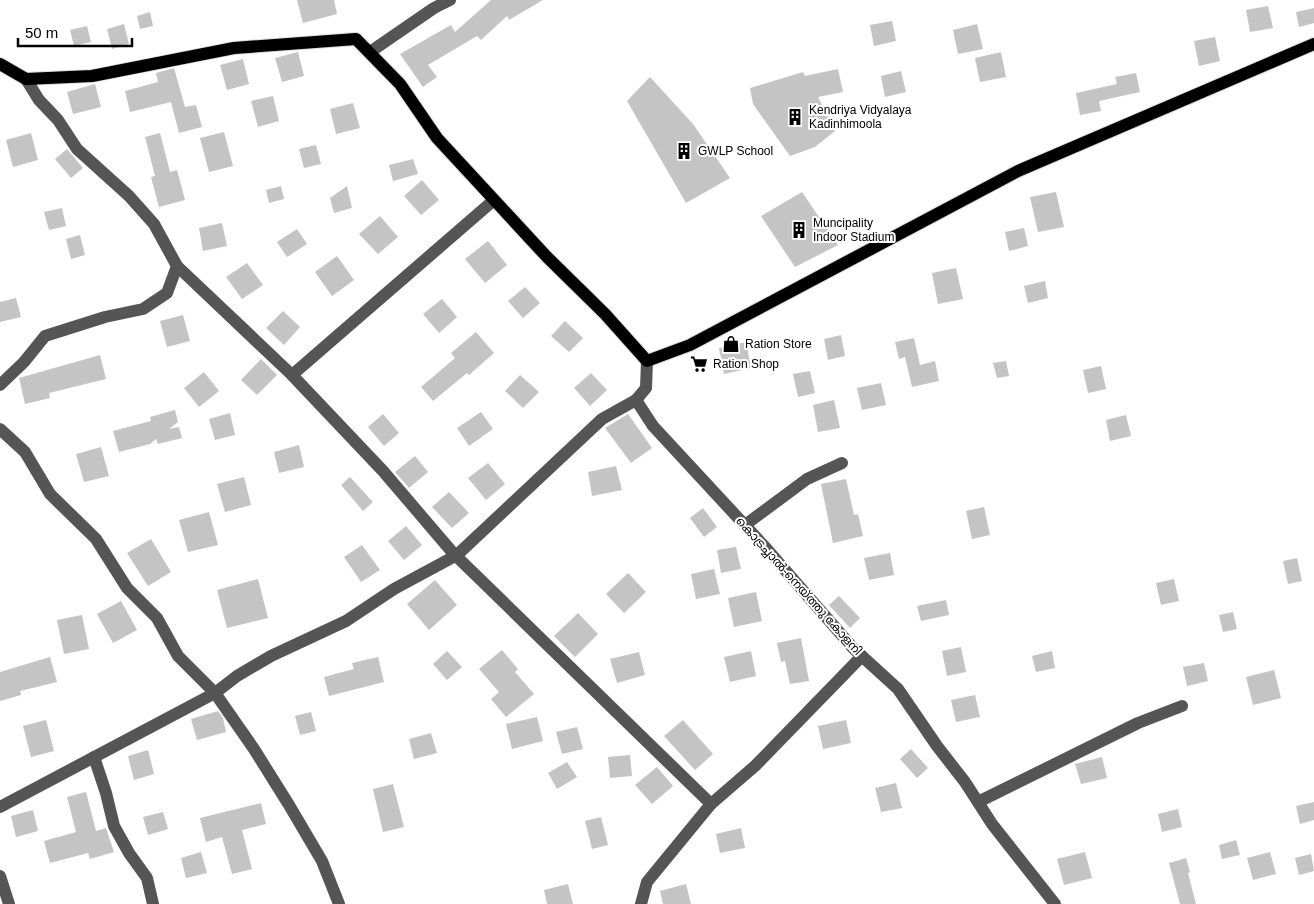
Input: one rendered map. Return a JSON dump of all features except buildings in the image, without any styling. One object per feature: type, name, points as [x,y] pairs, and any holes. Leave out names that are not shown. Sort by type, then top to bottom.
[{"type":"main road","points":[[0,64],[26,79],[92,76],[234,48],[356,39],[400,84],[437,138],[547,258],[605,314],[647,361],[690,345],[1018,172],[1314,44]]},
{"type":"street","points":[[370,52],[434,8],[450,0]]},
{"type":"street","points":[[26,79],[39,100],[58,120],[77,149],[116,184],[154,224],[177,266],[292,375],[383,471],[453,553],[711,804]]},
{"type":"street","points":[[292,375],[494,200]]},
{"type":"street","points":[[0,385],[24,362],[45,336],[105,317],[143,309],[151,304],[167,293],[177,266]]},
{"type":"street","points":[[0,807],[215,693],[237,676],[271,656],[346,621],[394,589],[457,555],[602,419],[636,400],[646,388],[647,361]]},
{"type":"street","name":"കൊട്രച്ചാൽ-നെയ്ത്തു കോളനി","points":[[636,400],[654,426],[745,525],[814,606],[862,656],[898,689],[998,831],[1055,904]]},
{"type":"street","points":[[0,429],[25,452],[50,494],[96,539],[127,588],[157,618],[178,656],[215,693],[254,749],[294,813],[322,861],[339,904]]},
{"type":"street","points":[[745,525],[807,480],[842,462]]},
{"type":"street","points":[[641,904],[647,882],[711,804],[755,766],[862,656]]},
{"type":"street","points":[[978,802],[1138,723],[1182,706]]},
{"type":"street","points":[[94,757],[106,793],[114,826],[129,853],[147,878],[153,904]]},
{"type":"street","points":[[0,876],[9,904]]},
{"type":"place","name":"Kendriya Vidyalaya Kadinhimoola","points":[[795,117]]},
{"type":"place","name":"GWLP School","points":[[684,151]]},
{"type":"place","name":"Muncipality Indoor Stadium","points":[[799,230]]},
{"type":"place","name":"Ration Store","points":[[731,344]]},
{"type":"place","name":"Ration Shop","points":[[699,364]]}]
